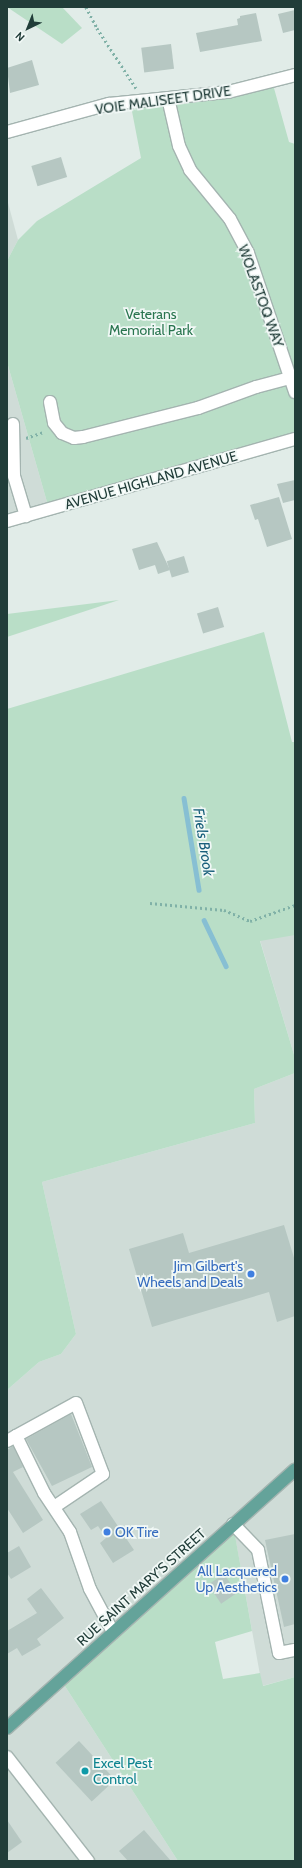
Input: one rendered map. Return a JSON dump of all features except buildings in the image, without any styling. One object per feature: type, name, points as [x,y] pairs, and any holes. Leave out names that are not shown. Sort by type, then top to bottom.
[{"type":"main road","name":"RUE SAINT MARY'S STREET","points":[[7,1728],[295,1470]]},
{"type":"street","name":"VOIE MALISEET DRIVE","points":[[7,132],[110,104],[228,92],[295,75]]},
{"type":"street","name":"WOLASTOQ WAY","points":[[168,98],[179,146],[190,170],[230,219],[248,253],[295,392]]},
{"type":"street","points":[[50,402],[54,423],[62,433],[74,438],[198,408],[256,387],[290,378]]},
{"type":"street","points":[[13,424],[14,476],[26,516]]},
{"type":"street","name":"AVENUE HIGHLAND AVENUE","points":[[7,521],[295,439]]},
{"type":"street","points":[[54,1507],[103,1474],[76,1403],[12,1438],[54,1507],[70,1532],[90,1589],[113,1632]]},
{"type":"street","points":[[233,1524],[258,1550],[279,1653],[295,1650]]},
{"type":"street","points":[[7,1757],[88,1861]]},
{"type":"path","points":[[86,7],[97,28],[144,100]]},
{"type":"path","points":[[34,436],[45,431]]},
{"type":"path","points":[[150,903],[224,910],[250,921],[295,905]]},
{"type":"shaded area","points":[[7,199],[18,240],[7,261]]},
{"type":"shaded area","points":[[7,362],[49,509],[7,521]]},
{"type":"shaded area","points":[[295,934],[295,1058],[260,940]]},
{"type":"shaded area","points":[[295,1073],[295,1677],[262,1686],[233,1525],[61,1680],[178,1861],[7,1861],[7,1390],[39,1362],[61,1354],[76,1334],[42,1182],[255,1123],[254,1089]]},
{"type":"green space","points":[[7,7],[62,7],[82,28],[62,44]]},
{"type":"green space","name":"Veterans Memorial Park","points":[[272,81],[289,142],[295,144],[295,439],[49,509],[7,362],[7,261],[18,240],[37,221],[141,158],[130,101]]},
{"type":"green space","points":[[119,600],[7,637],[7,614]]},
{"type":"green space","points":[[264,632],[292,742],[295,742],[295,935],[260,941],[295,1058],[295,1073],[254,1089],[255,1123],[42,1182],[76,1334],[61,1354],[39,1362],[7,1390],[7,709]]},
{"type":"green space","points":[[233,1524],[252,1631],[215,1642],[223,1679],[260,1673],[263,1686],[295,1677],[295,1861],[178,1861],[61,1680]]},
{"type":"waterway","name":"Friels Brook","points":[[184,798],[199,890]]},
{"type":"waterway","name":"Friels Brook","points":[[204,920],[226,966]]},
{"type":"place","name":"Jim Gilbert's Wheels and Deals","points":[[251,1274]]},
{"type":"place","name":"OK Tire","points":[[107,1532]]},
{"type":"place","name":"All Lacquered Up Aesthetics","points":[[285,1579]]},
{"type":"place","name":"Excel Pest Control","points":[[85,1771]]}]
